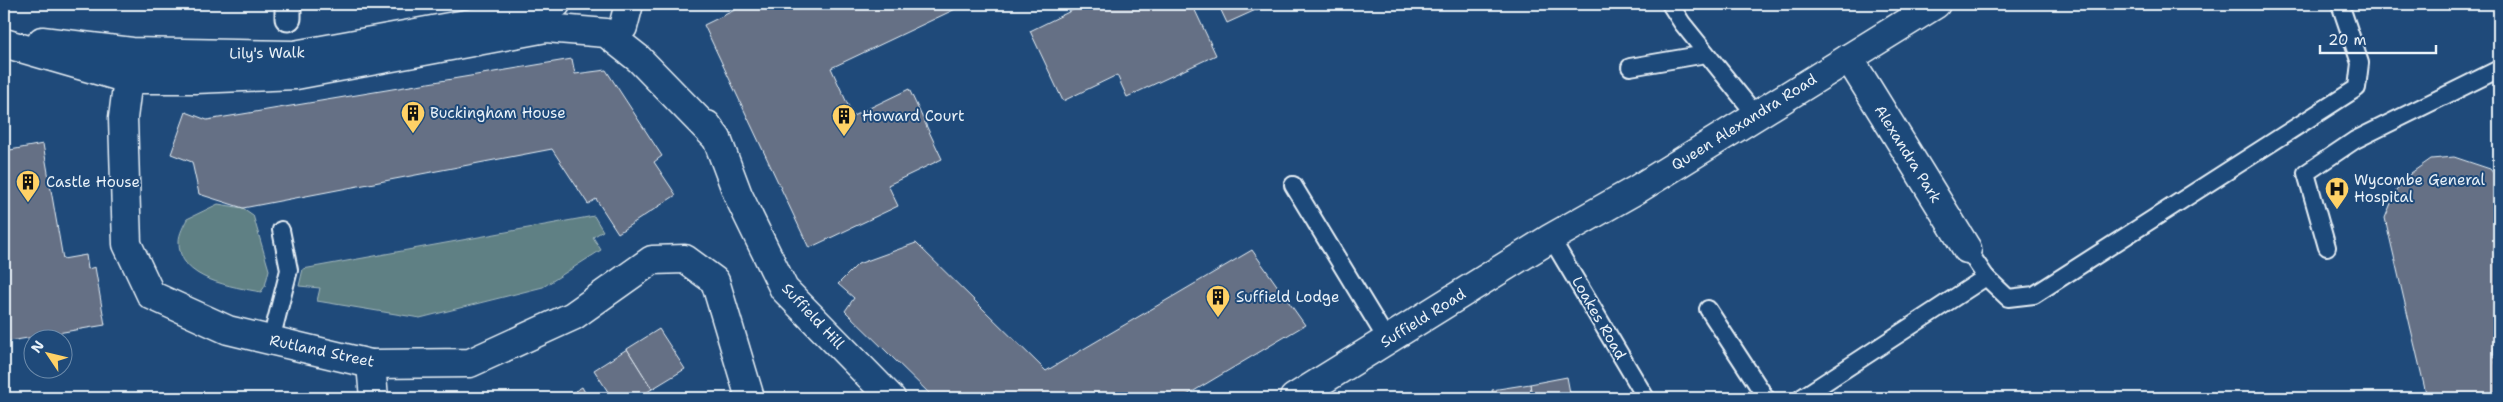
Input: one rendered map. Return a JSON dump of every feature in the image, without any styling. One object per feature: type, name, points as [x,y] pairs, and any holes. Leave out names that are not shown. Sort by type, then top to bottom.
[{"type":"street","name":"Queen Alexandra Road","points":[[1551,238],[1636,190],[1755,114],[1936,4]]},
{"type":"street","name":"Suffield Hill","points":[[549,14],[626,15],[717,139],[738,195],[784,289],[891,398]]},
{"type":"street","name":"Suffield Hill","points":[[549,14],[606,33],[639,59],[717,139]]},
{"type":"street","name":"Lily's Walk","points":[[4,36],[132,52],[294,55],[549,14]]},
{"type":"street","name":"Lily's Walk","points":[[4,44],[128,79],[296,75],[549,14]]},
{"type":"street","name":"Rutland Street","points":[[132,52],[123,118],[127,244],[151,295],[228,330],[370,364],[470,363],[573,316],[652,260],[685,259],[715,281],[750,398]]},
{"type":"street","name":"Alexandra Park","points":[[1849,58],[1967,249]]},
{"type":"street","name":"Suffield Road","points":[[1294,398],[1551,238]]},
{"type":"street","points":[[370,364],[374,398]]},
{"type":"lane","points":[[1670,4],[1682,23],[1755,114]]},
{"type":"lane","points":[[1967,249],[1986,277],[2008,298],[2034,295],[2357,88],[2360,63],[2340,4]]},
{"type":"lane","points":[[1630,66],[1706,54]]},
{"type":"lane","points":[[2327,247],[2306,174],[2355,140],[2499,69]]},
{"type":"lane","points":[[1293,185],[1387,340]]},
{"type":"lane","points":[[271,340],[289,270],[281,230]]},
{"type":"lane","name":"Loakes Road","points":[[1551,238],[1646,398]]},
{"type":"lane","points":[[1801,398],[1986,277]]},
{"type":"lane","points":[[1708,309],[1766,398]]},
{"type":"green space","points":[[218,204],[243,208],[253,215],[269,270],[265,286],[261,292],[209,279],[187,265],[181,254],[179,238],[187,219]]},
{"type":"green space","points":[[594,216],[603,231],[593,237],[601,250],[543,287],[420,318],[317,301],[320,288],[299,286],[303,269]]},
{"type":"building","name":"Howard Court","points":[[747,4],[966,4],[831,68],[853,116],[909,89],[942,159],[888,185],[898,206],[809,248],[704,25]]},
{"type":"building","points":[[1085,4],[1192,4],[1216,55],[1127,97],[1117,75],[1063,101],[1030,31]]},
{"type":"building","points":[[1218,4],[1269,4],[1227,23]]},
{"type":"building","name":"Buckingham House","points":[[572,59],[575,74],[606,70],[662,156],[654,162],[676,195],[618,233],[596,199],[588,204],[552,149],[243,208],[199,194],[192,162],[171,154],[186,112],[207,120]]},
{"type":"building","name":"Castle House","points":[[4,129],[7,129],[10,150],[43,144],[63,259],[86,255],[88,269],[95,267],[105,325],[72,331],[22,330],[22,339],[4,342]]},
{"type":"building","points":[[2454,157],[2490,169],[2499,180],[2499,345],[2493,348],[2499,378],[2499,398],[2427,398],[2385,218],[2396,191],[2411,173],[2431,159]]},
{"type":"building","name":"Suffield Lodge","points":[[916,243],[1046,371],[1252,250],[1305,325],[1182,398],[934,398],[845,311],[854,298],[838,284],[858,264]]},
{"type":"building","points":[[659,329],[685,369],[652,389],[627,349]]},
{"type":"building","points":[[627,349],[652,389],[638,398],[612,398],[594,370]]},
{"type":"building","points":[[1567,377],[1571,398],[1532,398],[1530,384]]},
{"type":"building","points":[[1530,384],[1532,398],[1479,398],[1493,396],[1492,390]]},
{"type":"building","points":[[582,387],[588,398],[564,398]]},
{"type":"place","name":"Buckingham House","points":[[413,134]]},
{"type":"place","name":"Howard Court","points":[[844,137]]},
{"type":"place","name":"Castle House","points":[[28,203]]},
{"type":"place","name":"Wycombe General Hospital","points":[[2337,210]]},
{"type":"place","name":"Suffield Lodge","points":[[1218,318]]}]
